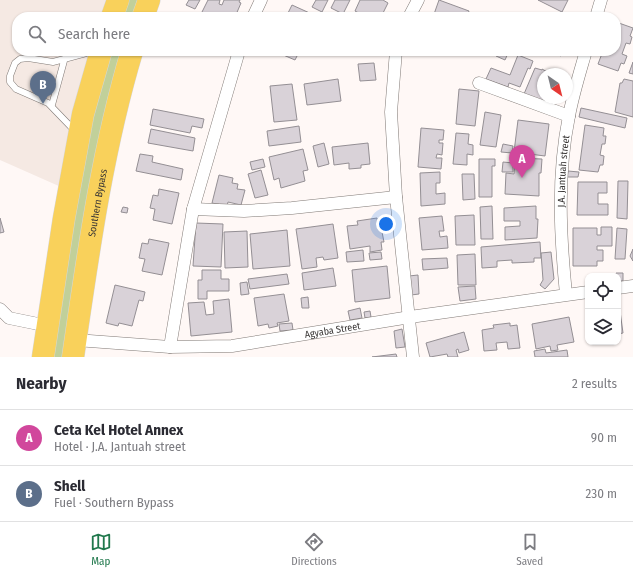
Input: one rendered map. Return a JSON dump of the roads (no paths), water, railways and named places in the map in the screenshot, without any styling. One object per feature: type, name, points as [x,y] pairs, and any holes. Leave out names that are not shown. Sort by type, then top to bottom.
[{"type":"highway","points":[[114,12],[118,0]]},
{"type":"highway","points":[[145,12],[149,0]]},
{"type":"highway","points":[[43,357],[64,218],[79,136],[100,56]]},
{"type":"highway","name":"Southern Bypass","points":[[74,348],[91,235],[111,128],[131,56]]},
{"type":"street","points":[[255,12],[261,0]]},
{"type":"street","points":[[412,12],[418,0]]},
{"type":"street","points":[[597,12],[601,0]]},
{"type":"street","points":[[170,347],[193,210],[238,56]]},
{"type":"street","points":[[395,56],[391,112],[396,197],[413,357]]},
{"type":"street","name":"J.A. Jantuah street","points":[[566,294],[560,239],[561,170],[569,116],[585,56]]},
{"type":"street","points":[[479,83],[569,116]]},
{"type":"street","points":[[193,210],[244,211],[284,209],[396,197]]},
{"type":"street","points":[[621,288],[633,286]]},
{"type":"street","name":"Agyaba Street","points":[[74,348],[232,346],[585,292]]},
{"type":"street","points":[[0,309],[4,319],[48,326]]},
{"type":"lane","points":[[77,56],[53,62],[28,58],[20,59],[15,63],[11,72],[10,82],[16,89],[52,105],[79,136]]},
{"type":"lane","points":[[52,105],[64,60]]},
{"type":"place","name":"Shell","points":[[43,104]]},
{"type":"place","name":"Ceta Kel Hotel Annex","points":[[522,178]]}]
